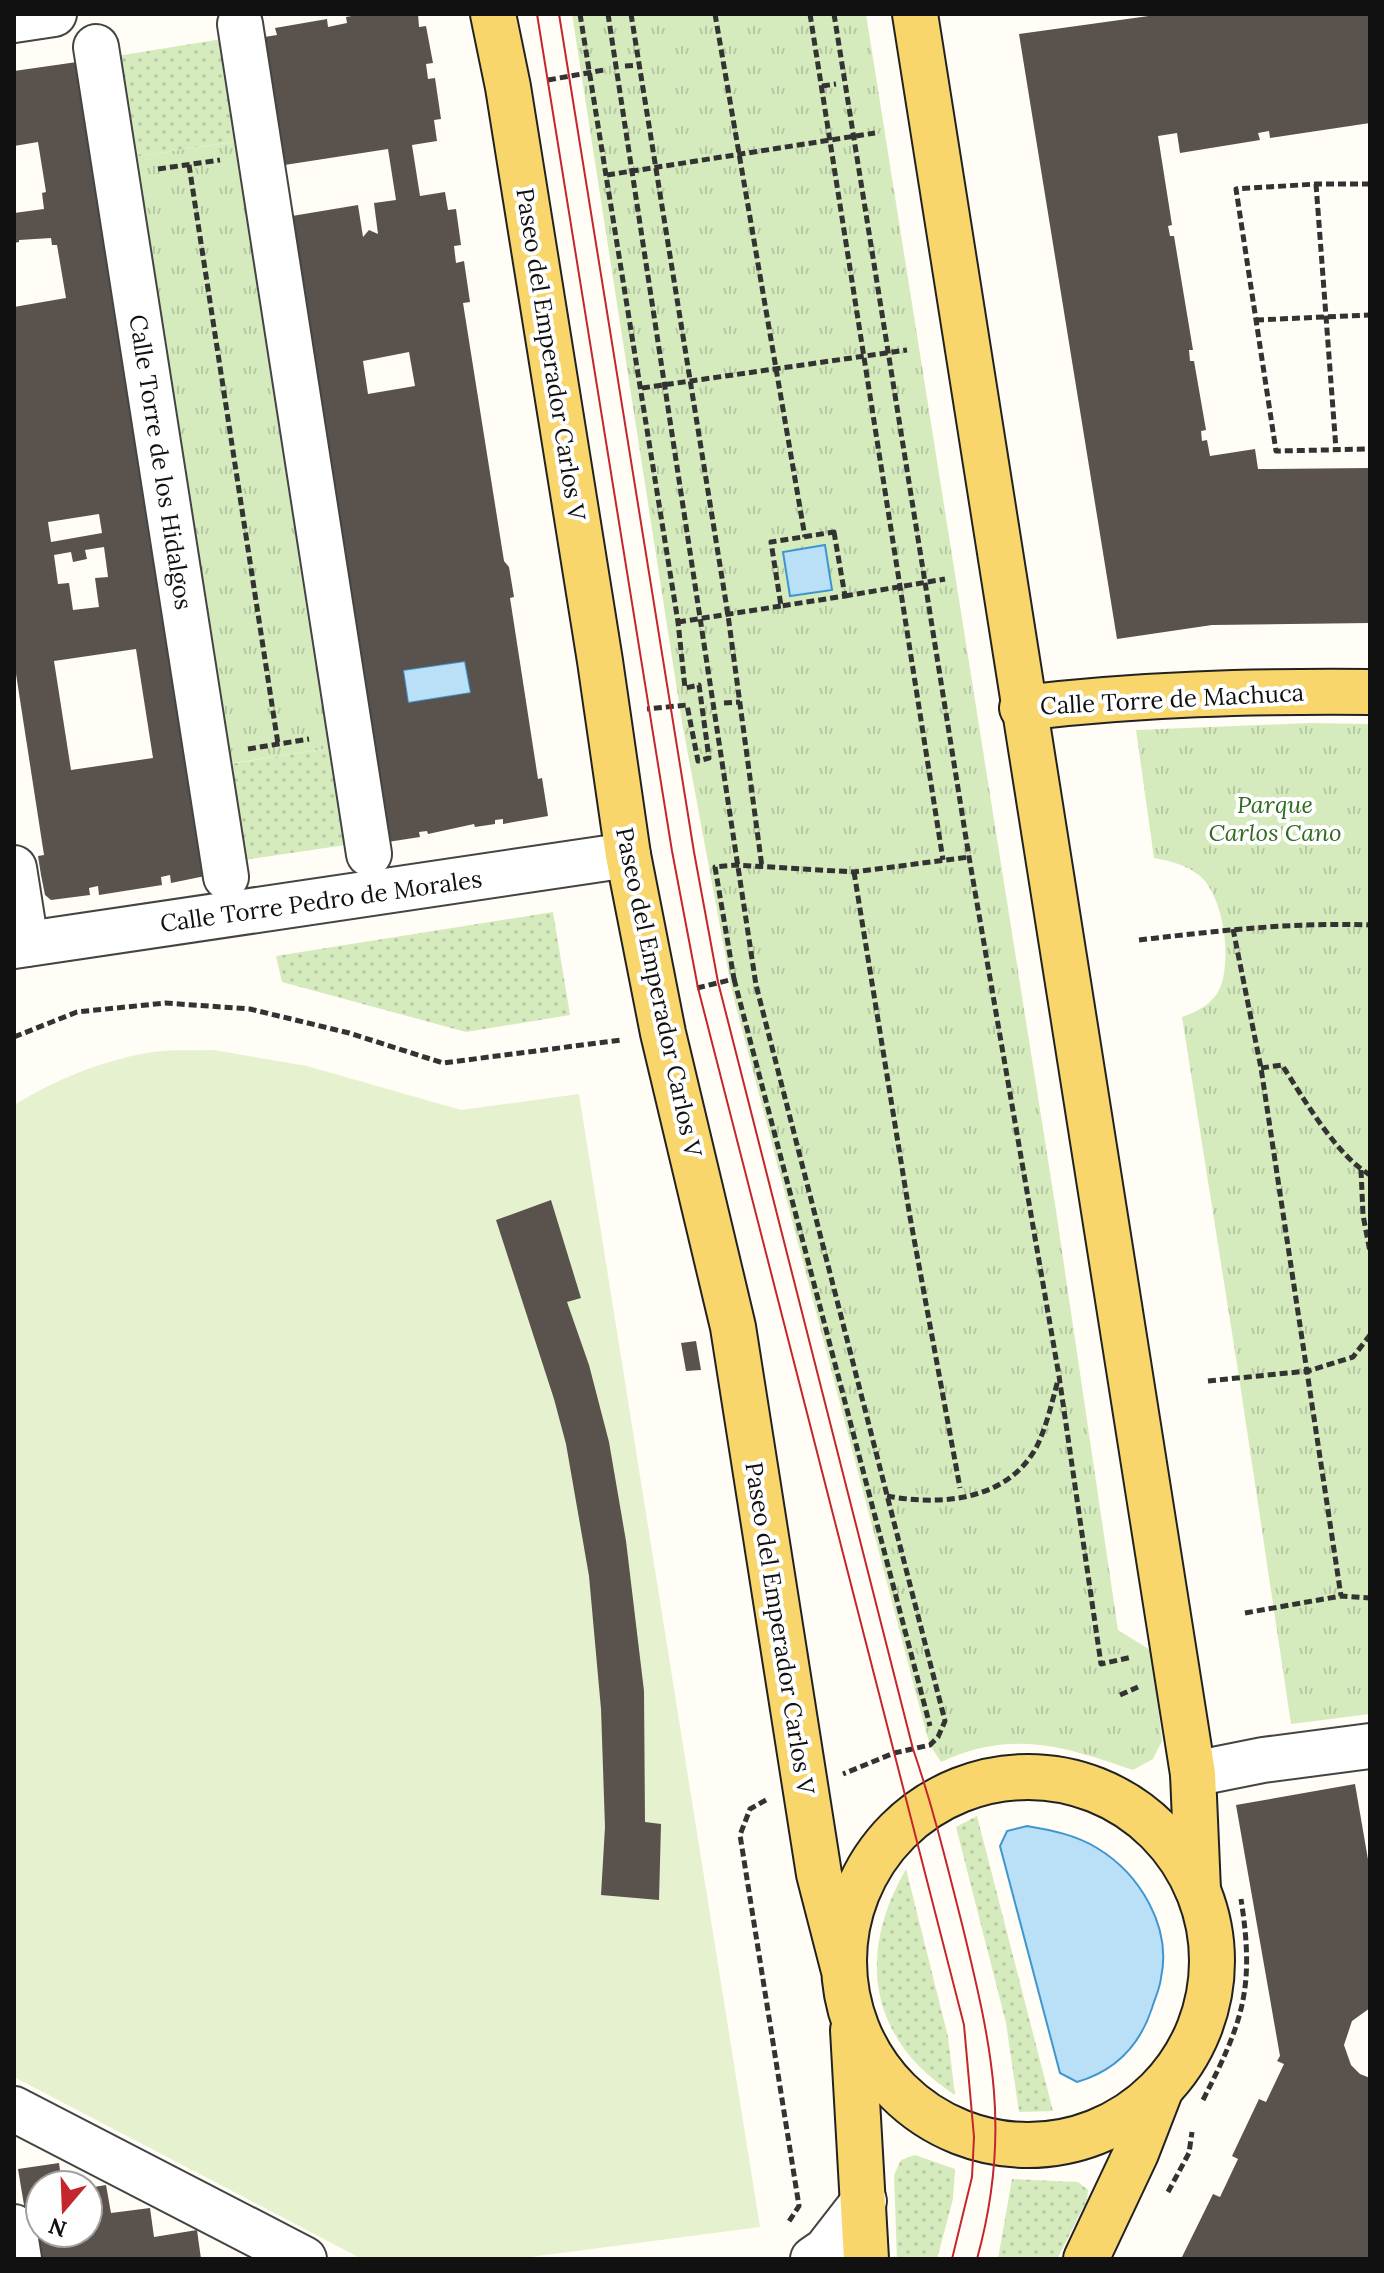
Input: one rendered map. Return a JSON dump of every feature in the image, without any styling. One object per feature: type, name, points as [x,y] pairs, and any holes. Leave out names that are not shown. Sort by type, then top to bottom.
[{"type":"main road","name":"Paseo del Emperador Carlos V","points":[[493,14],[511,102],[628,855],[663,1033],[733,1327],[819,1874],[843,1967]]},
{"type":"main road","points":[[915,14],[1022,708],[1193,1774],[1218,1889],[1207,1917],[1212,1944],[1208,2001],[1197,2034],[1181,2065],[1178,2102],[1136,2153],[1086,2259]]},
{"type":"main road","name":"Calle Torre de Machuca","points":[[1022,708],[1103,698],[1243,690],[1370,692]]},
{"type":"main road","points":[[866,2259],[853,2021],[843,1967],[844,1937],[851,1907],[874,1858],[891,1836],[931,1803],[953,1792],[995,1780],[1028,1777],[1061,1780],[1092,1788],[1121,1802],[1164,1836],[1183,1861],[1218,1889]]},
{"type":"main road","points":[[853,2021],[880,2072],[911,2103],[947,2126],[997,2143],[1035,2145],[1081,2138],[1135,2112],[1178,2102]]},
{"type":"street","points":[[14,20],[54,14]]},
{"type":"street","points":[[240,24],[369,854]]},
{"type":"street","name":"Calle Torre de los Hidalgos","points":[[96,47],[226,877]]},
{"type":"street","name":"Calle Torre Pedro de Morales","points":[[20,945],[628,855]]},
{"type":"street","points":[[14,868],[20,945]]},
{"type":"street","points":[[1193,1774],[1263,1760],[1370,1746]]},
{"type":"street","points":[[14,2109],[304,2259]]},
{"type":"street","points":[[799,2243],[826,2250],[864,2201]]},
{"type":"street","points":[[14,2227],[19,2259]]},
{"type":"path","points":[[580,14],[642,388],[678,622],[685,688],[699,685],[709,758],[698,761],[687,705],[641,710]]},
{"type":"path","points":[[608,14],[756,985],[945,1721],[938,1737],[930,1745],[894,1753],[806,1788],[768,1799],[750,1809],[740,1835],[799,2206],[799,2243]]},
{"type":"path","points":[[631,14],[728,615],[762,867]]},
{"type":"path","points":[[715,14],[805,537]]},
{"type":"path","points":[[810,14],[943,860]]},
{"type":"path","points":[[834,14],[969,857],[1059,1376],[1101,1664],[1141,1655]]},
{"type":"path","points":[[625,66],[639,65]]},
{"type":"path","points":[[536,82],[604,70]]},
{"type":"path","points":[[822,86],[836,84]]},
{"type":"path","points":[[607,175],[875,133]]},
{"type":"path","points":[[116,176],[260,153]]},
{"type":"path","points":[[189,165],[278,744]]},
{"type":"path","points":[[1316,184],[1336,449]]},
{"type":"path","points":[[1370,184],[1236,189],[1276,451],[1370,449]]},
{"type":"path","points":[[1256,320],[1370,315]]},
{"type":"path","points":[[642,388],[907,350]]},
{"type":"path","points":[[781,606],[771,542],[834,532],[845,596]]},
{"type":"path","points":[[678,622],[945,579]]},
{"type":"path","points":[[724,703],[740,702]]},
{"type":"path","points":[[207,756],[350,733]]},
{"type":"path","points":[[930,1726],[734,979],[715,867],[736,865],[854,872],[969,857]]},
{"type":"path","points":[[854,872],[910,1217],[960,1488]]},
{"type":"path","points":[[1139,940],[1233,929],[1326,923],[1370,925]]},
{"type":"path","points":[[1233,929],[1261,1068],[1341,1596]]},
{"type":"path","points":[[688,990],[734,979]]},
{"type":"path","points":[[14,1037],[77,1012],[165,1003],[250,1009],[349,1033],[443,1063],[632,1039]]},
{"type":"path","points":[[1261,1068],[1282,1065],[1322,1126],[1370,1175]]},
{"type":"path","points":[[1361,1169],[1363,1215],[1370,1252]]},
{"type":"path","points":[[1208,1381],[1308,1371],[1353,1357],[1370,1335]]},
{"type":"path","points":[[887,1496],[939,1502],[962,1498],[1002,1483],[1020,1468],[1036,1448],[1059,1376]]},
{"type":"path","points":[[1245,1613],[1341,1596],[1370,1598]]},
{"type":"path","points":[[1178,2102],[1231,2046],[1244,2004],[1249,1965],[1218,1889]]},
{"type":"path","points":[[1161,2206],[1189,2153],[1193,2126]]},
{"type":"green space","points":[[572,14],[866,14],[1055,1204],[1118,1630],[1152,1651],[1162,1741],[1153,1759],[1133,1770],[1060,1748],[1014,1744],[991,1746],[941,1762],[930,1745],[732,991],[682,722]]},
{"type":"green space","points":[[228,38],[245,140],[127,158],[111,57]]},
{"type":"green space","points":[[266,137],[337,747],[193,769],[100,162]]},
{"type":"green space","name":"Parque Carlos Cano","points":[[1311,723],[1370,724],[1370,1714],[1291,1724],[1182,1017],[1204,1007],[1220,988],[1224,976],[1224,929],[1215,898],[1200,876],[1184,866],[1154,858],[1136,730]]},
{"type":"green space","points":[[337,747],[352,844],[238,861],[223,765]]},
{"type":"green space","points":[[553,912],[570,1015],[466,1032],[282,982],[276,956]]},
{"type":"green space","points":[[214,1050],[307,1066],[461,1110],[579,1094],[760,2227],[515,2259],[362,2259],[14,2077],[14,1105],[61,1080],[111,1061],[154,1052]]},
{"type":"green space","points":[[977,1816],[1053,2111],[1019,2112],[1006,2023],[956,1827]]},
{"type":"green space","points":[[906,1869],[948,2037],[955,2095],[926,2073],[904,2049],[889,2022],[880,1994],[877,1964],[880,1933],[890,1901]]},
{"type":"green space","points":[[915,2155],[955,2169],[953,2199],[937,2259],[897,2259],[894,2175],[901,2160]]},
{"type":"green space","points":[[1012,2179],[1078,2182],[1088,2190],[1087,2200],[1057,2259],[998,2259]]},
{"type":"water","points":[[825,545],[832,590],[790,596],[783,552]]},
{"type":"water","points":[[465,661],[471,693],[408,703],[403,670]]},
{"type":"water","points":[[1027,1826],[1081,1840],[1113,1859],[1139,1887],[1157,1921],[1162,1940],[1160,1982],[1141,2034],[1114,2064],[1077,2082],[1060,2073],[1000,1846],[1007,1831]]},
{"type":"building","points":[[418,14],[419,27],[426,26],[433,63],[426,64],[428,79],[435,78],[441,119],[434,120],[437,141],[412,145],[420,196],[445,192],[448,210],[456,209],[461,245],[454,246],[456,263],[464,261],[470,302],[463,303],[504,561],[509,567],[514,597],[510,598],[538,779],[542,778],[548,816],[503,824],[503,819],[495,820],[495,824],[475,827],[474,824],[428,834],[427,831],[419,832],[420,837],[381,843],[286,217],[358,205],[363,237],[369,230],[378,234],[374,203],[396,200],[388,149],[278,166],[258,38],[277,35],[275,28],[327,19],[328,27],[347,23],[346,17]],"holes":[[[409,352],[415,386],[368,394],[363,361]],[[465,661],[471,693],[408,703],[403,670]]]},
{"type":"building","points":[[1163,14],[1370,14],[1370,123],[1270,138],[1269,131],[1258,133],[1260,140],[1180,153],[1177,133],[1158,136],[1172,225],[1168,226],[1170,236],[1174,236],[1193,350],[1189,350],[1190,361],[1194,361],[1206,430],[1201,431],[1202,441],[1207,440],[1210,456],[1255,449],[1258,469],[1370,468],[1370,623],[1212,625],[1117,639],[1019,34]]},
{"type":"building","points":[[84,61],[156,528],[148,529],[150,545],[159,543],[210,875],[171,883],[170,875],[161,877],[162,885],[99,895],[98,886],[89,888],[90,895],[51,900],[45,895],[38,856],[44,855],[14,661],[14,307],[66,298],[57,245],[52,245],[51,238],[14,243],[14,213],[44,209],[42,193],[46,192],[38,142],[14,146],[14,71]],"holes":[[[99,514],[102,533],[51,542],[48,522]],[[104,547],[108,577],[95,578],[99,607],[73,610],[69,583],[58,584],[54,555],[71,552],[73,562],[87,559],[85,550]],[[136,649],[153,758],[71,770],[54,661]]]},
{"type":"building","points":[[551,1200],[581,1298],[567,1302],[589,1365],[609,1442],[626,1541],[644,1691],[645,1822],[661,1824],[659,1900],[601,1895],[605,1827],[601,1709],[589,1576],[566,1444],[496,1220]]},
{"type":"building","points":[[696,1341],[701,1370],[686,1371],[681,1343]]},
{"type":"building","points":[[1355,1784],[1370,1871],[1370,2008],[1352,2021],[1344,2045],[1351,2065],[1370,2078],[1370,2259],[1181,2259],[1213,2194],[1220,2197],[1238,2159],[1232,2156],[1259,2099],[1266,2102],[1284,2064],[1277,2061],[1280,2056],[1236,1805]]},
{"type":"building","points":[[59,2163],[60,2169],[24,2169],[24,2205],[18,2169]]},
{"type":"building","points":[[106,2185],[111,2213],[150,2208],[154,2237],[197,2230],[201,2259],[33,2259],[31,2249],[104,2249]]},
{"type":"tram line","points":[[537,14],[672,851],[698,988],[964,2025],[974,2137],[972,2177],[952,2259]]},
{"type":"tram line","points":[[559,14],[694,852],[718,982],[913,1749],[951,1880],[982,2011],[994,2090],[996,2130],[988,2213],[977,2259]]}]
